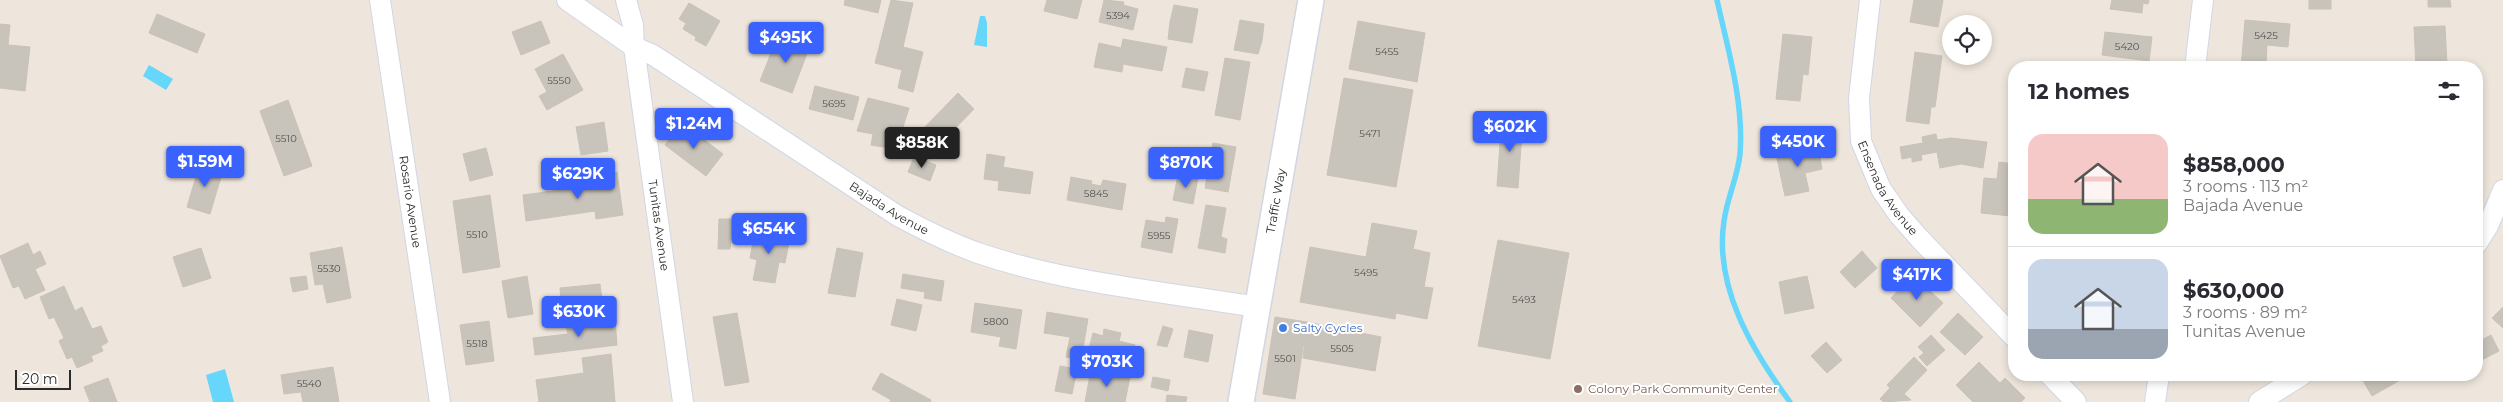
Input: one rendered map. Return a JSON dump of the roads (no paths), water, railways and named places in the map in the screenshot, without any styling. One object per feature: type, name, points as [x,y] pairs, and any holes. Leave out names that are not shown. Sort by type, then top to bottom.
[{"type":"street","name":"Rosario Avenue","points":[[380,0],[440,402]]},
{"type":"street","name":"Bajada Avenue","points":[[567,0],[634,48],[653,55],[898,216],[952,243],[1017,265],[1058,274],[1257,307]]},
{"type":"street","name":"Tunitas Avenue","points":[[626,0],[633,25],[634,48],[683,402]]},
{"type":"street","name":"Traffic Way","points":[[1241,402],[1311,0]]},
{"type":"street","name":"Ensenada Avenue","points":[[1870,0],[1859,98],[1861,141],[1881,189],[1899,215],[1920,239],[2008,331]]},
{"type":"street","points":[[2196,61],[2203,0]]},
{"type":"street","points":[[2483,234],[2503,190]]},
{"type":"street","points":[[2056,381],[2076,402]]},
{"type":"street","points":[[2155,402],[2157,381]]},
{"type":"street","points":[[2259,402],[2292,381]]},
{"type":"water","points":[[980,16],[985,16],[987,23],[987,47],[974,45]]},
{"type":"water","points":[[149,65],[173,79],[166,90],[143,76]]},
{"type":"water","points":[[225,369],[234,402],[213,402],[206,375]]},
{"type":"waterway","points":[[1717,0],[1734,76],[1741,135],[1739,162],[1724,221],[1722,246],[1725,270],[1730,294],[1739,317],[1762,361],[1790,402]]},
{"type":"place","name":"Salty Cycles","points":[[1283,328]]},
{"type":"place","name":"Colony Park Community Center","points":[[1578,389]]}]
